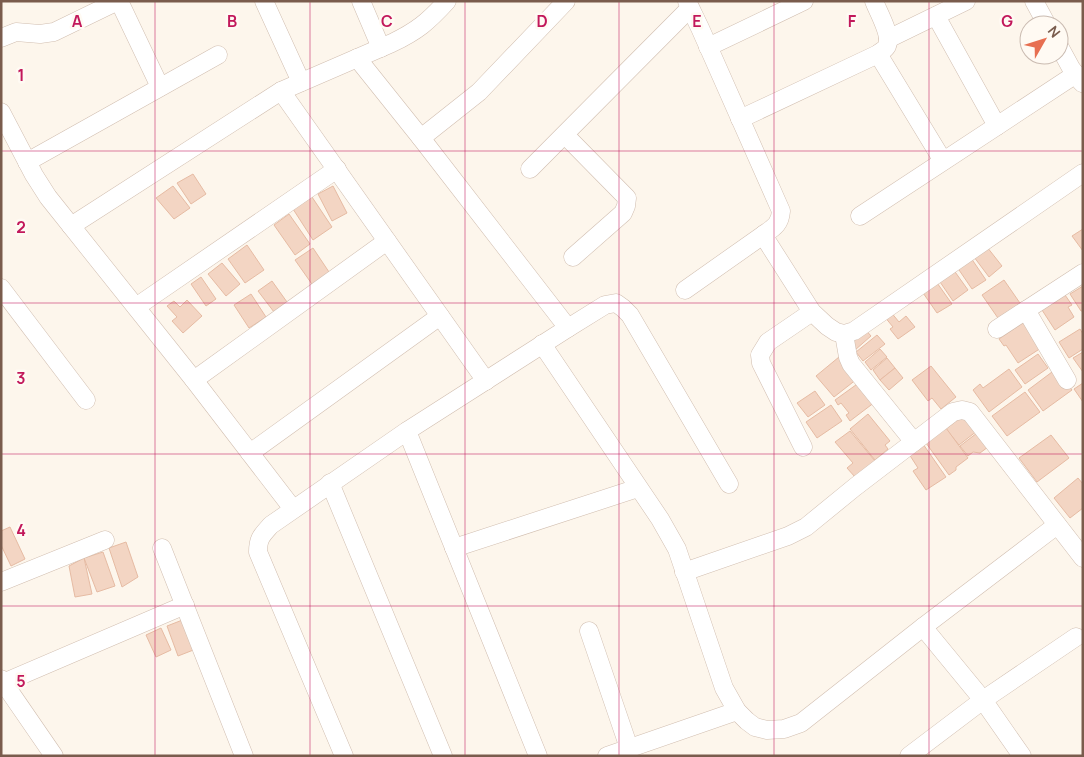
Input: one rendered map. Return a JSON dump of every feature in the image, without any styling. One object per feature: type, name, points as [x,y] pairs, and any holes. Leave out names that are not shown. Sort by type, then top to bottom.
[{"type":"street","points":[[1,38],[16,32],[40,34],[54,32],[119,1],[160,87]]},
{"type":"street","points":[[264,1],[301,82]]},
{"type":"street","points":[[361,1],[381,48]]},
{"type":"street","points":[[71,226],[281,90],[408,36],[432,18],[447,1]]},
{"type":"street","points":[[421,138],[479,92],[566,1]]},
{"type":"street","points":[[708,46],[804,1]]},
{"type":"street","points":[[740,119],[885,49],[888,44],[888,34],[874,1]]},
{"type":"street","points":[[888,38],[966,1]]},
{"type":"street","points":[[1034,1],[1042,15]]},
{"type":"street","points":[[530,169],[565,135],[688,4],[781,211],[780,220],[775,226],[685,290]]},
{"type":"street","points":[[936,16],[997,126]]},
{"type":"street","points":[[878,54],[943,161]]},
{"type":"street","points":[[26,162],[218,55]]},
{"type":"street","points":[[357,58],[568,328]]},
{"type":"street","points":[[860,216],[997,126],[1079,79],[1069,62]]},
{"type":"street","points":[[281,90],[486,380]]},
{"type":"street","points":[[1,112],[26,162],[48,197],[194,380],[293,509]]},
{"type":"street","points":[[565,135],[626,198],[626,206],[622,213],[573,257]]},
{"type":"street","points":[[136,307],[336,169]]},
{"type":"street","points":[[763,235],[812,312],[827,326],[836,332],[844,334],[854,331],[1083,173]]},
{"type":"street","points":[[194,380],[387,241]]},
{"type":"street","points":[[997,329],[1083,273]]},
{"type":"street","points":[[1,288],[86,400]]},
{"type":"street","points":[[344,756],[258,552],[258,542],[264,533],[271,525],[293,509],[406,431],[542,344],[605,306],[616,303],[630,315],[729,484]]},
{"type":"street","points":[[1026,310],[1068,380]]},
{"type":"street","points":[[803,447],[761,363],[760,355],[768,342],[812,312]]},
{"type":"street","points":[[250,453],[440,316]]},
{"type":"street","points":[[844,334],[848,358],[851,364],[914,442]]},
{"type":"street","points":[[542,344],[660,519],[677,550],[724,688],[737,711],[755,726],[767,730],[784,729],[801,724],[1058,525]]},
{"type":"street","points":[[684,572],[788,536],[806,527],[855,486],[953,412],[962,410],[970,412],[1083,558]]},
{"type":"street","points":[[406,431],[538,756]]},
{"type":"street","points":[[330,483],[443,756]]},
{"type":"street","points":[[454,548],[638,488]]},
{"type":"street","points":[[1,582],[105,540]]},
{"type":"street","points":[[162,548],[244,756]]},
{"type":"street","points":[[54,756],[2,681],[185,606]]},
{"type":"street","points":[[923,628],[983,700],[1022,756]]},
{"type":"street","points":[[589,631],[629,748]]},
{"type":"street","points":[[909,756],[983,700],[1076,637]]},
{"type":"street","points":[[607,756],[737,711]]},
{"type":"building","points":[[193,174],[206,194],[191,204],[177,183]]},
{"type":"building","points":[[173,186],[190,208],[174,219],[156,198]]},
{"type":"building","points":[[333,186],[347,213],[332,221],[318,194]]},
{"type":"building","points":[[312,197],[332,227],[313,240],[293,209]]},
{"type":"building","points":[[289,214],[310,244],[295,255],[274,225]]},
{"type":"building","points":[[1083,229],[1083,251],[1072,236]]},
{"type":"building","points":[[247,245],[264,270],[245,283],[228,259]]},
{"type":"building","points":[[987,247],[1002,266],[989,277],[974,257]]},
{"type":"building","points":[[313,248],[331,275],[314,287],[295,260]]},
{"type":"building","points":[[971,258],[986,280],[972,289],[957,267]]},
{"type":"building","points":[[222,263],[240,284],[226,296],[208,274]]},
{"type":"building","points":[[953,269],[968,290],[953,301],[938,279]]},
{"type":"building","points":[[201,277],[216,299],[206,306],[191,284]]},
{"type":"building","points":[[935,280],[952,304],[937,313],[921,290]]},
{"type":"building","points":[[1004,280],[1022,306],[1000,321],[982,295]]},
{"type":"building","points":[[272,281],[287,302],[274,312],[258,291]]},
{"type":"building","points":[[1083,286],[1083,311],[1081,311],[1070,294]]},
{"type":"building","points":[[251,294],[266,317],[249,328],[234,305]]},
{"type":"building","points":[[1065,295],[1072,305],[1068,307],[1074,317],[1055,330],[1042,310]]},
{"type":"building","points":[[187,300],[202,316],[183,333],[172,321],[177,317],[167,306],[174,301],[180,307]]},
{"type":"building","points":[[890,311],[899,322],[906,316],[915,327],[898,339],[890,329],[893,327],[884,316]]},
{"type":"building","points":[[1027,320],[1041,348],[1018,363],[1006,345],[1004,346],[999,339]]},
{"type":"building","points":[[864,328],[871,336],[855,350],[848,342]]},
{"type":"building","points":[[1080,329],[1083,334],[1083,349],[1069,358],[1059,342]]},
{"type":"building","points":[[877,335],[885,344],[863,361],[856,352]]},
{"type":"building","points":[[880,349],[887,357],[871,370],[865,362]]},
{"type":"building","points":[[1083,352],[1083,372],[1073,358]]},
{"type":"building","points":[[1038,354],[1048,368],[1025,384],[1015,370]]},
{"type":"building","points":[[839,357],[857,379],[834,397],[816,376]]},
{"type":"building","points":[[887,358],[895,368],[880,380],[873,370]]},
{"type":"building","points":[[931,366],[956,397],[941,409],[932,398],[928,401],[912,380]]},
{"type":"building","points":[[895,368],[903,378],[889,390],[880,380]]},
{"type":"building","points":[[1009,369],[1022,387],[989,412],[973,390],[980,384],[983,388]]},
{"type":"building","points":[[1056,369],[1072,390],[1043,411],[1028,390]]},
{"type":"building","points":[[860,382],[875,402],[850,421],[846,415],[849,413],[841,403],[838,405],[835,400]]},
{"type":"building","points":[[1083,383],[1083,402],[1074,389]]},
{"type":"building","points":[[815,391],[825,405],[808,417],[797,403]]},
{"type":"building","points":[[1025,392],[1040,412],[1007,436],[992,416]]},
{"type":"building","points":[[831,405],[842,421],[817,438],[806,422]]},
{"type":"building","points":[[868,414],[890,441],[885,445],[888,449],[875,460],[850,429]]},
{"type":"building","points":[[964,415],[977,431],[959,445],[946,429]]},
{"type":"building","points":[[946,428],[968,458],[949,475],[926,443]]},
{"type":"building","points":[[850,431],[875,461],[855,477],[847,468],[853,463],[835,442]]},
{"type":"building","points":[[977,433],[988,447],[980,453],[973,452],[968,456],[960,446]]},
{"type":"building","points":[[1051,435],[1069,458],[1037,482],[1019,458]]},
{"type":"building","points":[[923,444],[946,477],[926,490],[913,471],[918,468],[909,454]]},
{"type":"building","points":[[1078,478],[1083,484],[1083,508],[1070,518],[1054,498]]},
{"type":"building","points":[[10,527],[25,559],[11,566],[1,545],[1,531]]},
{"type":"building","points":[[126,542],[138,577],[122,587],[109,548]]},
{"type":"building","points":[[103,552],[115,586],[97,592],[84,558]]},
{"type":"building","points":[[84,558],[92,594],[75,597],[69,566]]},
{"type":"building","points":[[185,619],[196,649],[178,656],[167,626]]},
{"type":"building","points":[[161,628],[171,650],[156,657],[146,635]]}]
